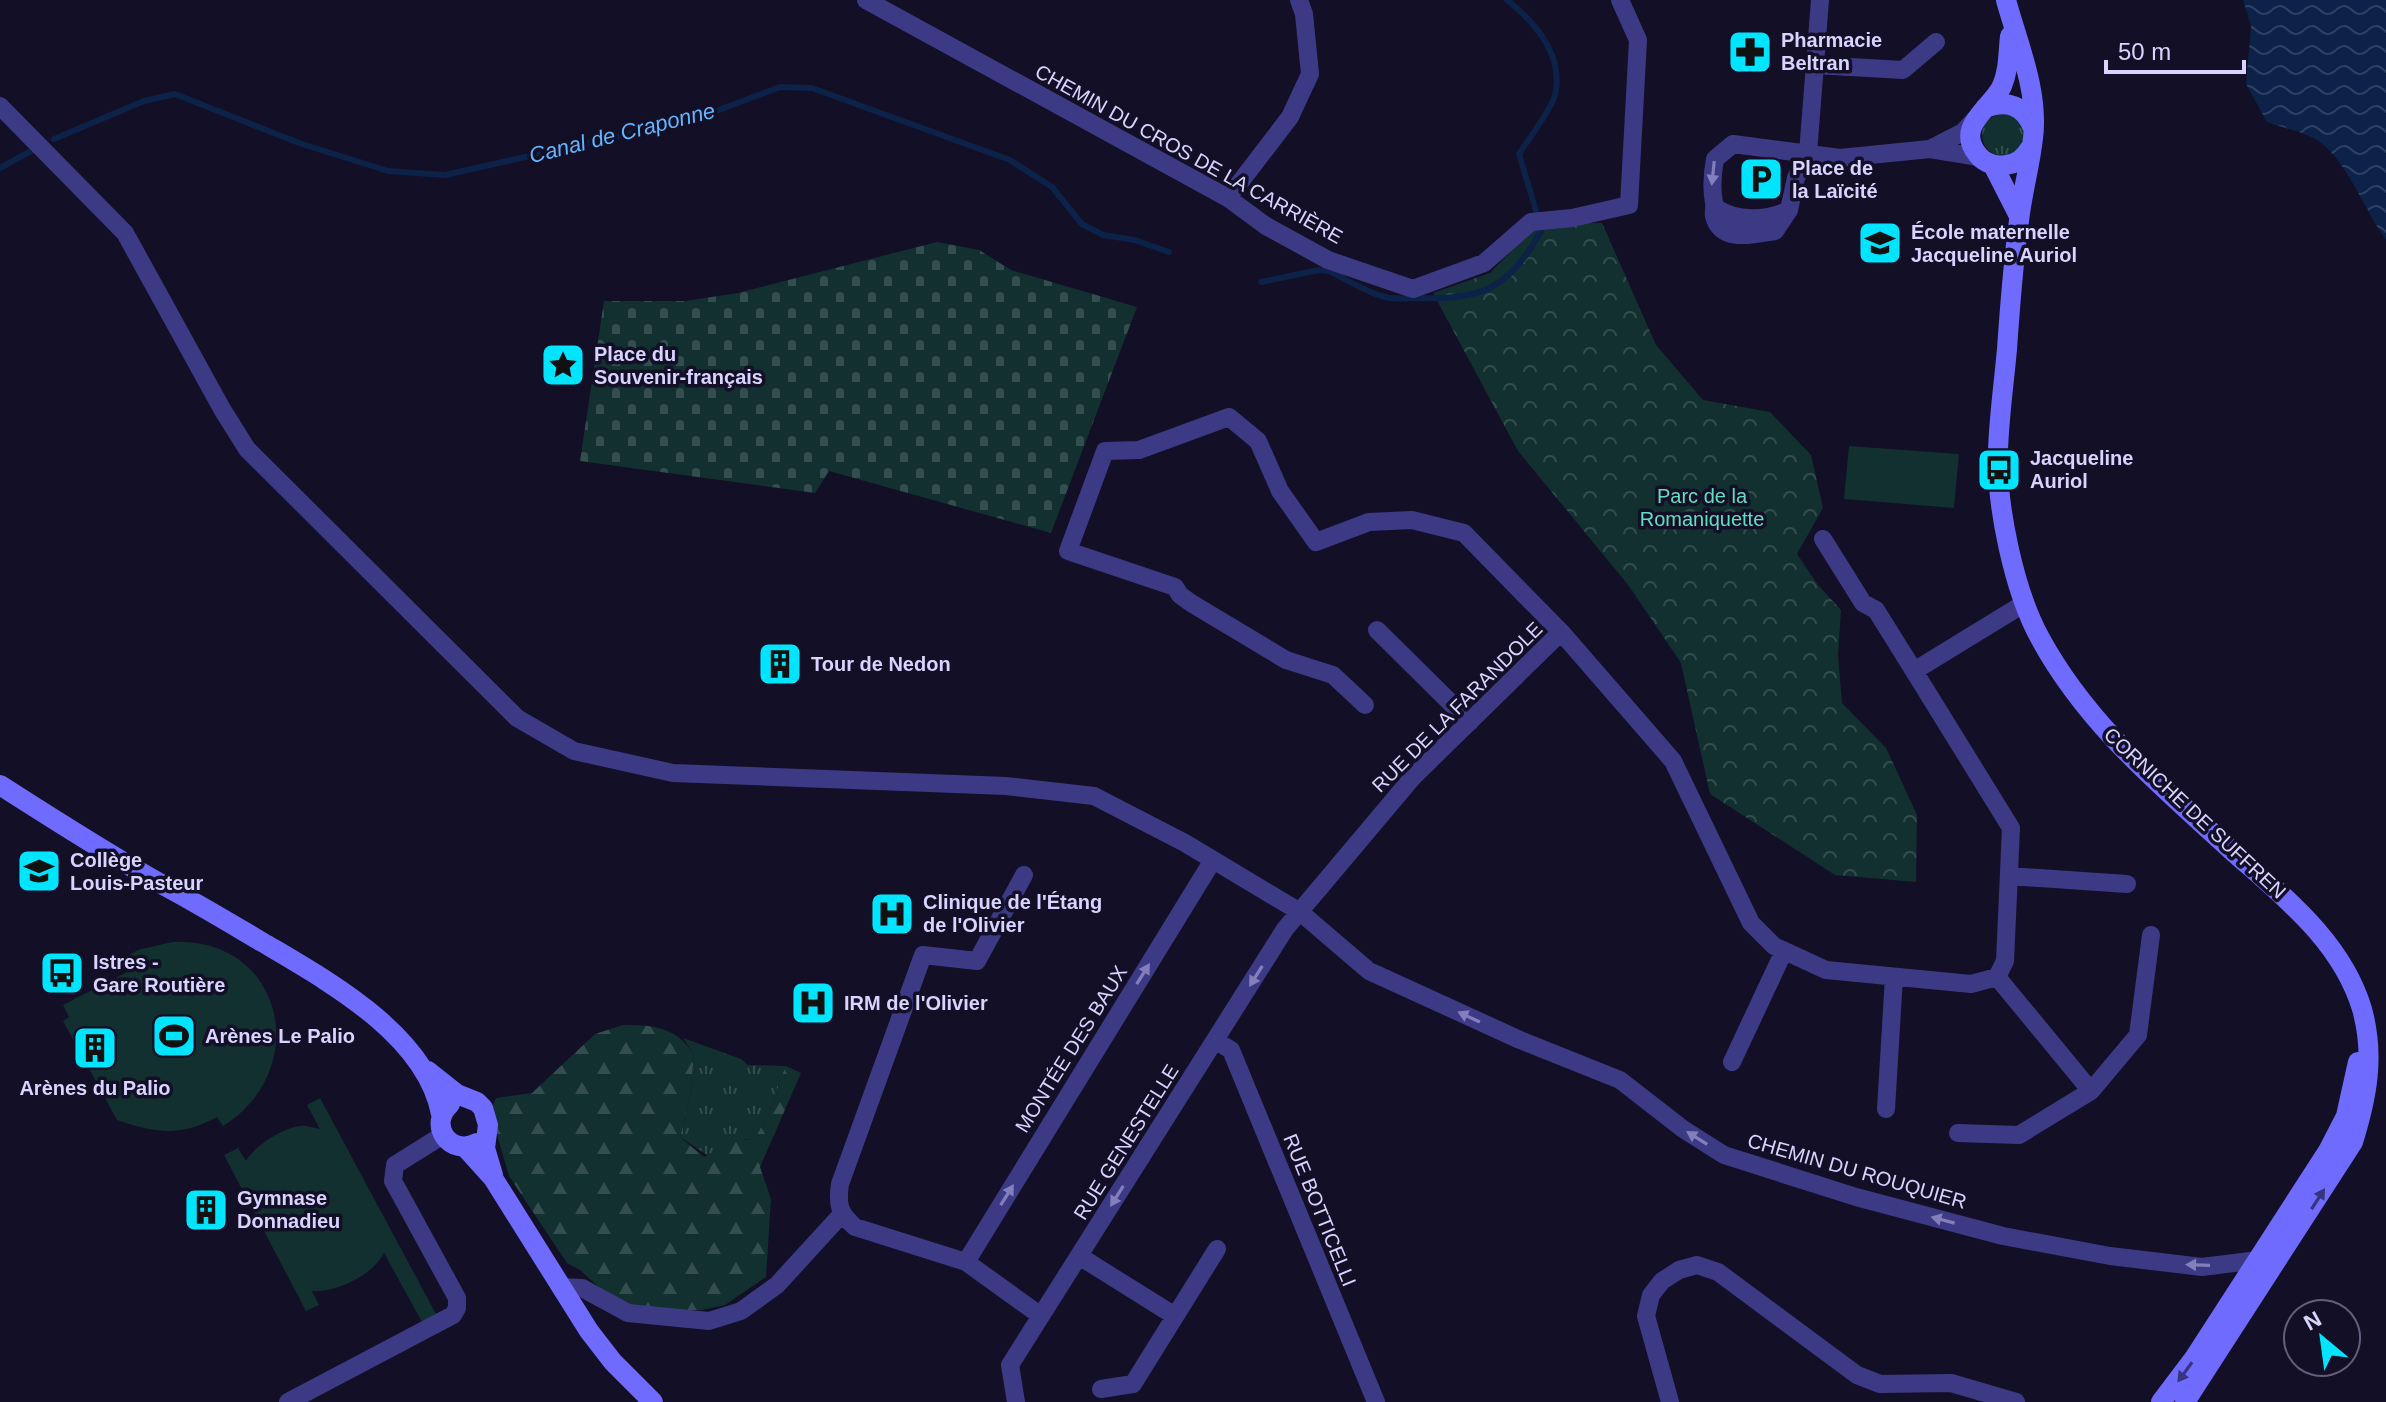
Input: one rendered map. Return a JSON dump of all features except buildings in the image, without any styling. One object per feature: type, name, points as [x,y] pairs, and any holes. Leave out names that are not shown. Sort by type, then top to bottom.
[{"type":"main road","name":"CORNICHE DE SUFFREN","points":[[2006,0],[2031,98],[2032,138],[2025,196],[2019,216],[1998,455],[2003,523],[2025,603],[2040,638],[2086,709],[2143,769],[2306,918],[2333,949],[2361,1009],[2368,1042],[2370,1070],[2366,1100],[2353,1142],[2266,1262]]},
{"type":"main road","name":"CORNICHE DE SUFFREN","points":[[1980,114],[2004,82],[2009,63],[2012,22]]},
{"type":"main road","points":[[1986,161],[2011,165],[2019,161],[2032,138],[2029,119],[2014,106],[2005,103],[1980,114],[1971,140],[2019,216]]},
{"type":"main road","points":[[0,785],[339,987],[385,1026],[419,1063],[457,1094],[477,1102],[487,1117],[485,1148],[493,1178]]},
{"type":"main road","points":[[419,1063],[438,1096],[439,1121],[448,1142],[473,1146],[485,1134]]},
{"type":"main road","points":[[441,1114],[452,1102],[468,1099]]},
{"type":"main road","points":[[465,1147],[493,1178],[560,1287],[613,1362],[653,1402]]},
{"type":"main road","points":[[2161,1402],[2266,1262]]},
{"type":"main road","points":[[2185,1402],[2266,1262]]},
{"type":"street","name":"CHEMIN DU CROS DE LA CARRIÈRE","points":[[866,0],[1228,198],[1266,226],[1328,260],[1413,289],[1484,263],[1531,222],[1572,218],[1629,205],[1638,40],[1620,1]]},
{"type":"street","points":[[1228,198],[1290,117],[1310,74],[1304,14],[1299,0]]},
{"type":"street","points":[[1820,0],[1808,153],[1796,178],[1789,210],[1775,231],[1751,235],[1728,234],[1720,227],[1716,219],[1711,179],[1715,159],[1733,144],[1808,153],[1840,158],[1930,149],[1986,161]]},
{"type":"street","points":[[1815,65],[1903,70],[1936,42]]},
{"type":"street","name":"CHEMIN DU ROUQUIER","points":[[0,106],[125,233],[247,449],[517,718],[574,751],[673,773],[1006,786],[1094,796],[1213,860],[1300,912],[1369,971],[1520,1040],[1620,1080],[1683,1129],[1724,1155],[1856,1197],[2003,1236],[2110,1256],[2202,1267],[2266,1262]]},
{"type":"street","points":[[1930,149],[1963,132],[1980,114]]},
{"type":"street","points":[[1365,705],[1333,675],[1286,660],[1191,603],[1175,587],[1068,551],[1105,451],[1139,450],[1229,417],[1258,441],[1280,491],[1316,542],[1369,522],[1412,520],[1464,533],[1561,632]]},
{"type":"street","points":[[1823,539],[1863,603],[1876,610],[2011,828],[2005,961],[1997,977],[2091,1091]]},
{"type":"street","points":[[1914,671],[2025,603]]},
{"type":"street","points":[[1377,630],[1470,722]]},
{"type":"street","name":"RUE DE LA FARANDOLE","points":[[1300,912],[1413,777],[1561,632],[1673,761],[1751,923],[1774,946],[1826,970],[1971,984],[1997,977]]},
{"type":"street","name":"MONTÉE DES BAUX","points":[[966,1262],[1213,860]]},
{"type":"street","points":[[1024,875],[977,961],[923,955],[840,1184],[837,1202],[841,1215],[855,1227],[966,1262],[1041,1316]]},
{"type":"street","points":[[2009,876],[2127,884]]},
{"type":"street","name":"RUE GENESTELLE","points":[[1016,1402],[1010,1365],[1280,938],[1300,912]]},
{"type":"street","points":[[1958,1133],[2019,1135],[2091,1091],[2138,1035],[2151,935]]},
{"type":"street","points":[[1732,1062],[1784,951]]},
{"type":"street","points":[[1886,1109],[1894,977]]},
{"type":"street","name":"RUE BOTTICELLI","points":[[1216,1041],[1231,1050],[1376,1402]]},
{"type":"street","points":[[288,1402],[453,1315],[457,1298],[393,1181],[395,1165],[443,1135]]},
{"type":"street","points":[[560,1287],[582,1288],[628,1313],[709,1321],[741,1311],[777,1285],[841,1215]]},
{"type":"street","points":[[1101,1389],[1133,1384],[1217,1249]]},
{"type":"street","points":[[1079,1256],[1175,1316]]},
{"type":"street","points":[[1670,1402],[1646,1316],[1651,1295],[1662,1281],[1679,1270],[1697,1265],[1718,1272],[1857,1375],[1880,1384],[1951,1383],[2008,1401]]},
{"type":"green space","points":[[2003,114],[2018,120],[2024,135],[2018,150],[2003,156],[1988,150],[1982,135],[1988,120]]},
{"type":"green space","name":"Parc de la Romaniquette","points":[[1539,223],[1602,223],[1656,345],[1703,400],[1770,412],[1811,455],[1823,508],[1797,554],[1818,585],[1841,610],[1838,655],[1842,703],[1886,748],[1917,815],[1916,882],[1835,875],[1710,794],[1681,663],[1629,586],[1518,451],[1433,293],[1490,273]]},
{"type":"green space","points":[[937,242],[979,250],[1011,270],[1137,307],[1051,533],[829,471],[815,493],[580,461],[604,301],[685,301],[738,293]]},
{"type":"green space","points":[[1849,446],[1959,454],[1954,508],[1844,499]]},
{"type":"green space","name":"Arènes Le Palio","points":[[172,942],[210,946],[240,960],[261,983],[273,1010],[276,1041],[269,1072],[251,1101],[223,1126],[217,1117],[192,1128],[168,1131],[117,1120],[63,1021],[69,1017],[63,1005],[129,971],[123,958],[138,950]]},
{"type":"green space","points":[[623,1025],[663,1029],[679,1038],[694,1054],[690,1097],[680,1137],[704,1157],[738,1140],[755,1139],[776,1098],[786,1066],[801,1073],[760,1167],[771,1199],[766,1277],[725,1305],[702,1310],[640,1310],[600,1288],[567,1263],[509,1176],[490,1111],[496,1098],[532,1093],[595,1034]]},
{"type":"green space","points":[[683,1038],[741,1059],[748,1065],[786,1066],[776,1098],[755,1140],[746,1139],[707,1155],[680,1137],[690,1097],[694,1054]]},
{"type":"green space","points":[[320,1098],[436,1314],[422,1322],[384,1253],[379,1261],[353,1281],[332,1289],[312,1291],[319,1305],[306,1311],[224,1155],[238,1148],[246,1161],[262,1144],[286,1130],[303,1126],[320,1129],[307,1105]]},
{"type":"water","points":[[2243,0],[2386,0],[2386,240],[2348,175],[2330,151],[2308,136],[2267,122],[2246,84],[2251,26]]},
{"type":"waterway","name":"Canal de Craponne","points":[[1507,0],[1528,19],[1545,41],[1557,80],[1552,102],[1519,154],[1537,214]]},
{"type":"waterway","name":"Canal de Craponne","points":[[54,139],[144,101],[175,94],[299,143],[388,171],[445,175],[695,119],[780,87],[812,88],[1010,160],[1052,187],[1082,224],[1103,235],[1135,240],[1169,252]]},
{"type":"waterway","name":"Canal de Craponne","points":[[0,168],[31,151]]},
{"type":"waterway","name":"Canal de Craponne","points":[[1261,282],[1319,270],[1329,271],[1389,298],[1463,296],[1494,286],[1507,277],[1530,250],[1541,231]]},
{"type":"place","name":"Pharmacie Beltran","points":[[1750,52]]},
{"type":"place","name":"Place de la Laïcité","points":[[1761,179]]},
{"type":"place","name":"École maternelle Jacqueline Auriol","points":[[1880,243]]},
{"type":"place","name":"Place du Souvenir-français","points":[[563,365]]},
{"type":"place","name":"Jacqueline Auriol","points":[[1999,470]]},
{"type":"place","name":"Tour de Nedon","points":[[780,664]]},
{"type":"place","name":"Collège Louis-Pasteur","points":[[39,871]]},
{"type":"place","name":"Clinique de l'Étang de l'Olivier","points":[[892,914]]},
{"type":"place","name":"Istres - Gare Routière","points":[[62,973]]},
{"type":"place","name":"IRM de l'Olivier","points":[[813,1003]]},
{"type":"place","name":"Arènes Le Palio","points":[[174,1036]]},
{"type":"place","name":"Arènes du Palio","points":[[95,1048]]},
{"type":"place","name":"Gymnase Donnadieu","points":[[206,1210]]}]
